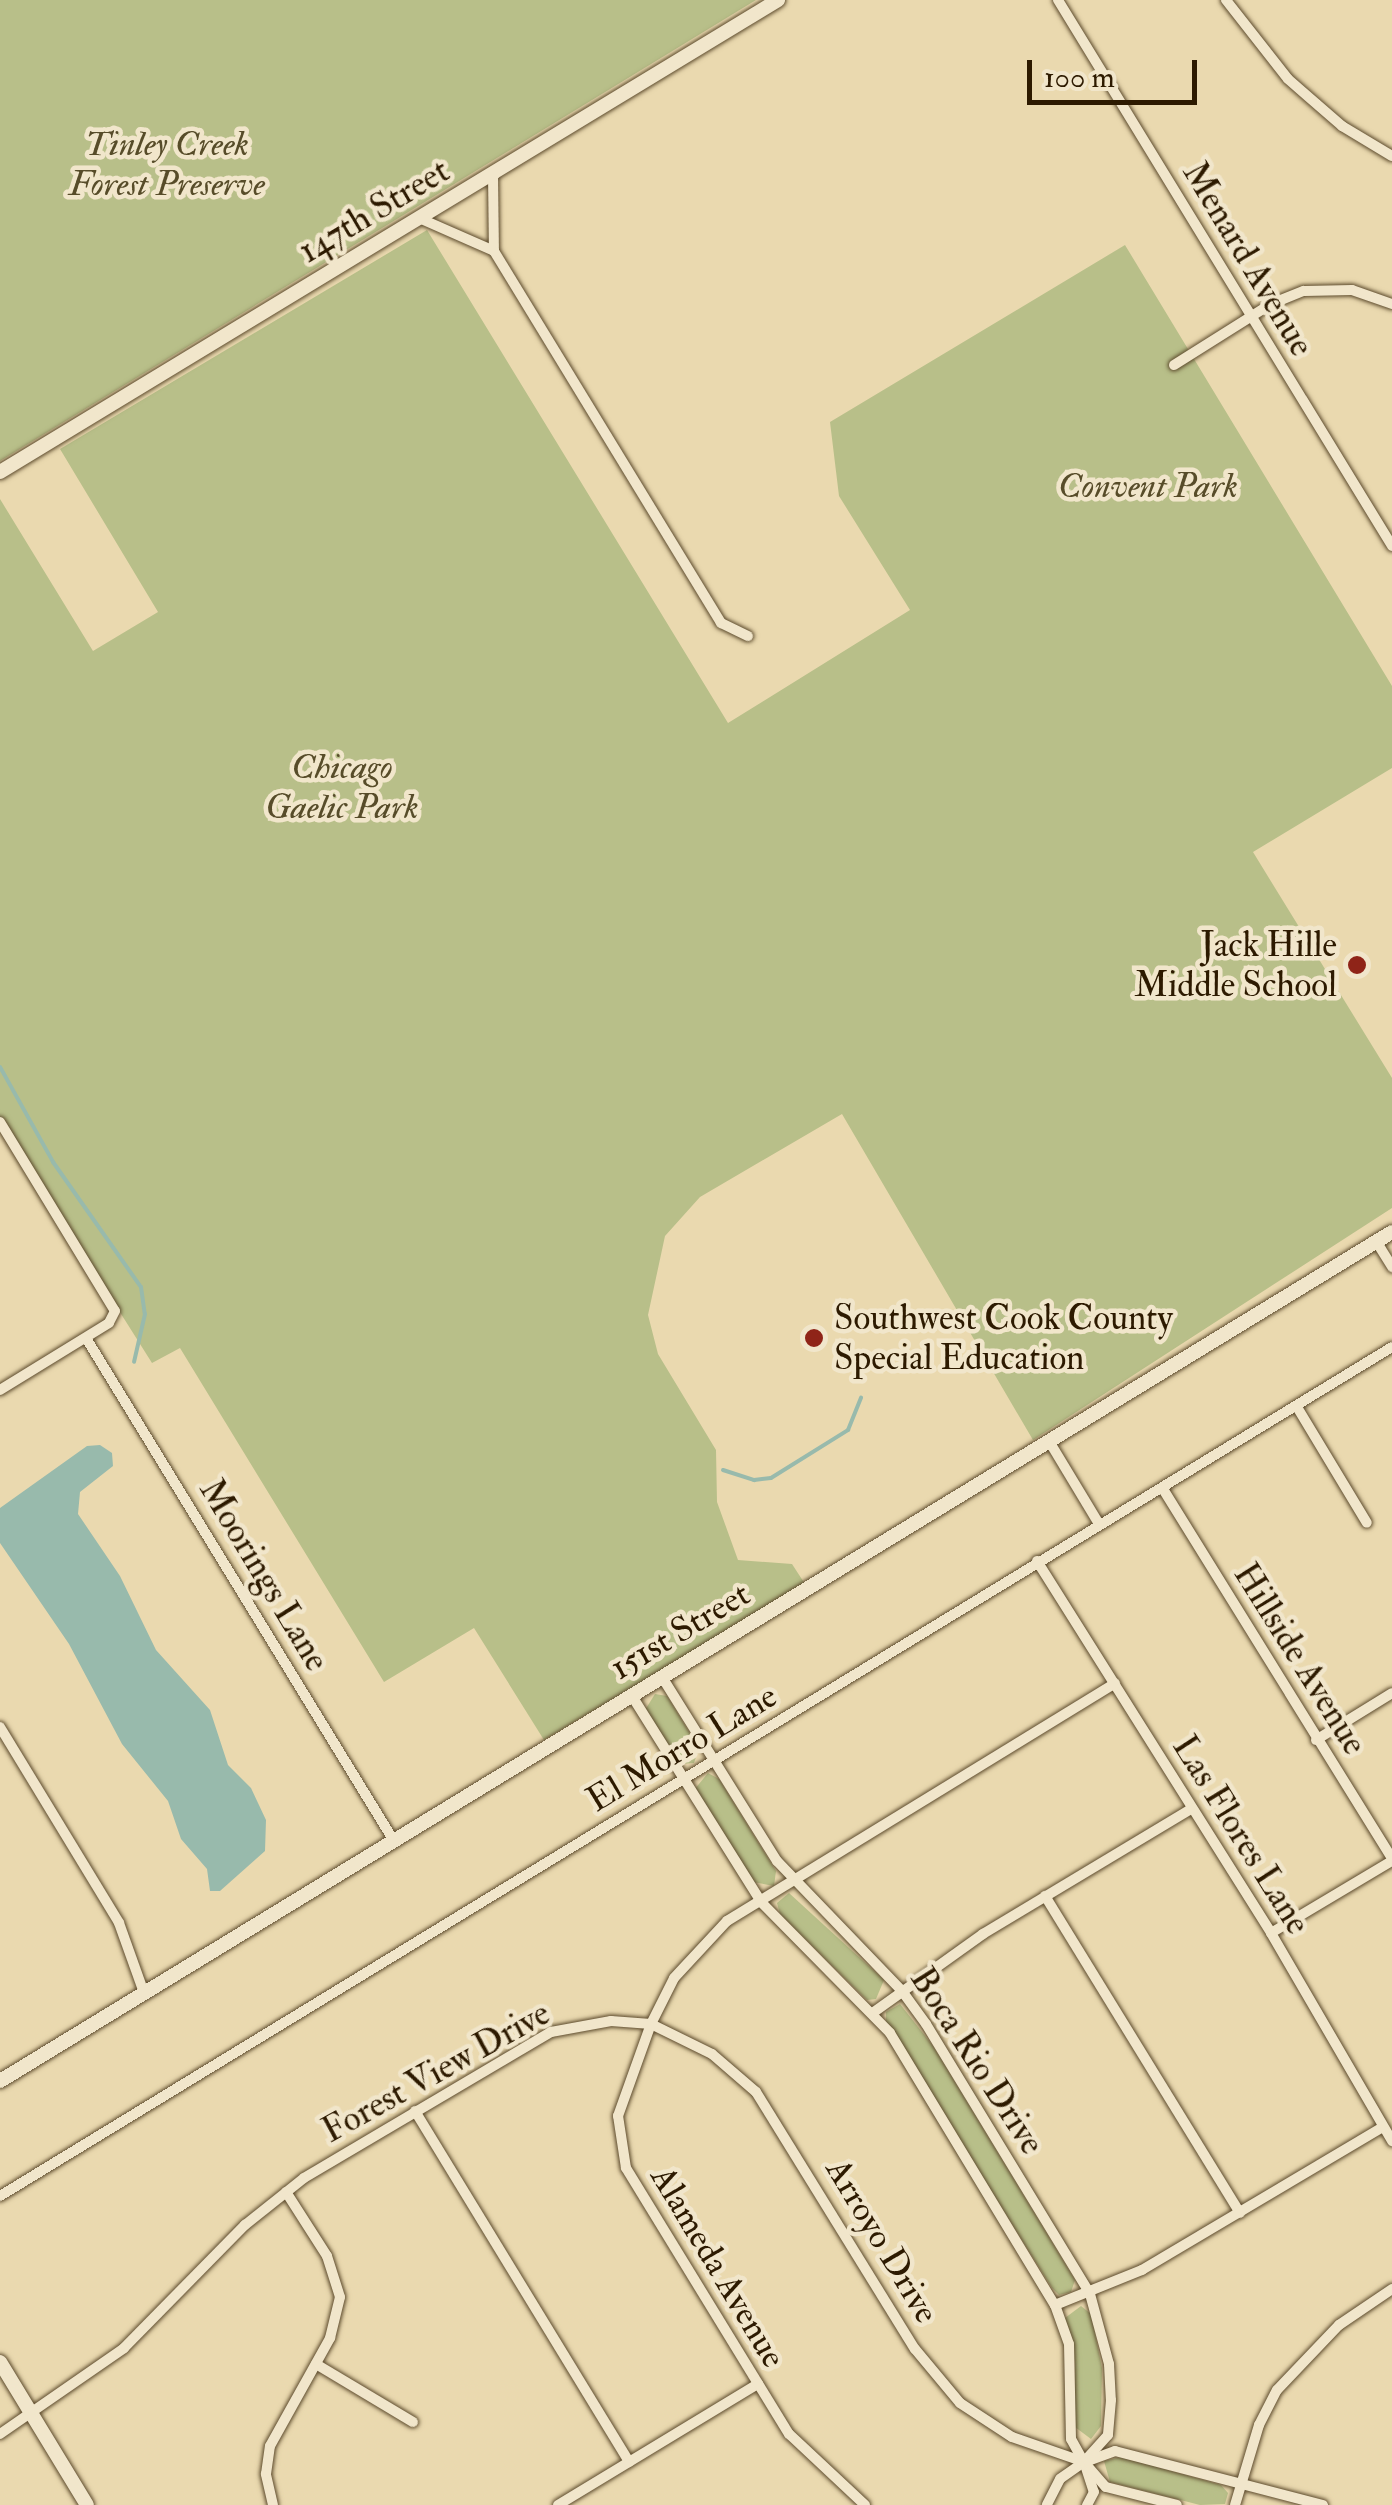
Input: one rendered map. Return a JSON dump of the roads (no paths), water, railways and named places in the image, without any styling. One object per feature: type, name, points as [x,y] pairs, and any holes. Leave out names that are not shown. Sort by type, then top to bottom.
[{"type":"street","name":"147th Street","points":[[0,472],[778,0]]},
{"type":"street","name":"Menard Avenue","points":[[1058,0],[1392,546]]},
{"type":"street","points":[[1226,0],[1288,79],[1342,126],[1392,156]]},
{"type":"street","points":[[494,173],[494,251],[721,623],[748,636]]},
{"type":"street","points":[[419,218],[494,251]]},
{"type":"street","points":[[1174,365],[1250,316],[1314,290],[1352,290],[1392,304]]},
{"type":"street","points":[[0,1122],[115,1311],[86,1338],[0,1390]]},
{"type":"street","name":"151st Street","points":[[2,2076],[1392,1232]]},
{"type":"street","points":[[1376,1241],[1392,1267]]},
{"type":"street","name":"Moorings Lane","points":[[86,1338],[394,1841]]},
{"type":"street","name":"El Morro Lane","points":[[0,2196],[1392,1347]]},
{"type":"street","points":[[1297,1407],[1367,1523]]},
{"type":"street","points":[[1048,1441],[1099,1524]]},
{"type":"street","name":"Hillside Avenue","points":[[1163,1488],[1392,1859]]},
{"type":"street","name":"Las Flores Lane","points":[[1037,1561],[1271,1933],[1392,2141]]},
{"type":"street","name":"Boca Rio Drive","points":[[662,1677],[794,1881],[902,1991],[1090,2294],[1109,2364],[1108,2435],[1084,2462],[1060,2479],[1047,2505]]},
{"type":"street","points":[[651,2024],[662,1998],[702,1944],[760,1902],[1114,1684]]},
{"type":"street","points":[[1316,1740],[1392,1693]]},
{"type":"street","name":"Boca Rio Drive","points":[[632,1696],[760,1902],[874,2012],[1054,2306],[1068,2344],[1071,2439],[1094,2492],[1087,2505]]},
{"type":"street","points":[[0,1727],[119,1923],[144,1993]]},
{"type":"street","points":[[874,2012],[1045,1896],[1192,1810]]},
{"type":"street","points":[[1271,1933],[1392,1859]]},
{"type":"street","points":[[1045,1896],[1240,2213]]},
{"type":"street","name":"Forest View Drive","points":[[0,2434],[124,2348],[286,2192],[551,2032],[598,2022],[651,2024]]},
{"type":"street","name":"Alameda Avenue","points":[[651,2024],[618,2116],[619,2149],[758,2384],[810,2459],[864,2505]]},
{"type":"street","name":"Arroyo Drive","points":[[651,2024],[712,2054],[756,2092],[935,2378],[984,2422],[1084,2462],[1106,2487],[1177,2505]]},
{"type":"street","points":[[415,2111],[629,2462]]},
{"type":"street","points":[[1054,2306],[1090,2294],[1240,2213],[1383,2127]]},
{"type":"street","points":[[274,2505],[266,2474],[270,2446],[335,2326],[338,2284],[286,2192]]},
{"type":"street","points":[[1235,2505],[1277,2390],[1338,2325],[1392,2289]]},
{"type":"street","points":[[0,2362],[86,2505]]},
{"type":"street","points":[[316,2364],[413,2422]]},
{"type":"street","points":[[558,2505],[758,2384]]},
{"type":"street","name":"Arroyo Drive","points":[[1084,2462],[1115,2451],[1323,2505]]},
{"type":"waterway","points":[[0,1067],[53,1162],[141,1287],[145,1314],[134,1362]]},
{"type":"waterway","points":[[723,1470],[754,1480],[771,1478],[848,1430],[861,1397]]},
{"type":"place","name":"Jack Hille Middle School","points":[[1357,965]]},
{"type":"place","name":"Southwest Cook County Special Education","points":[[814,1338]]},
{"type":"park label","name":"Tinley Creek Forest Preserve","points":[[167,164]]},
{"type":"park label","name":"Convent Park","points":[[1148,486]]},
{"type":"park label","name":"Chicago Gaelic Park","points":[[342,787]]}]
